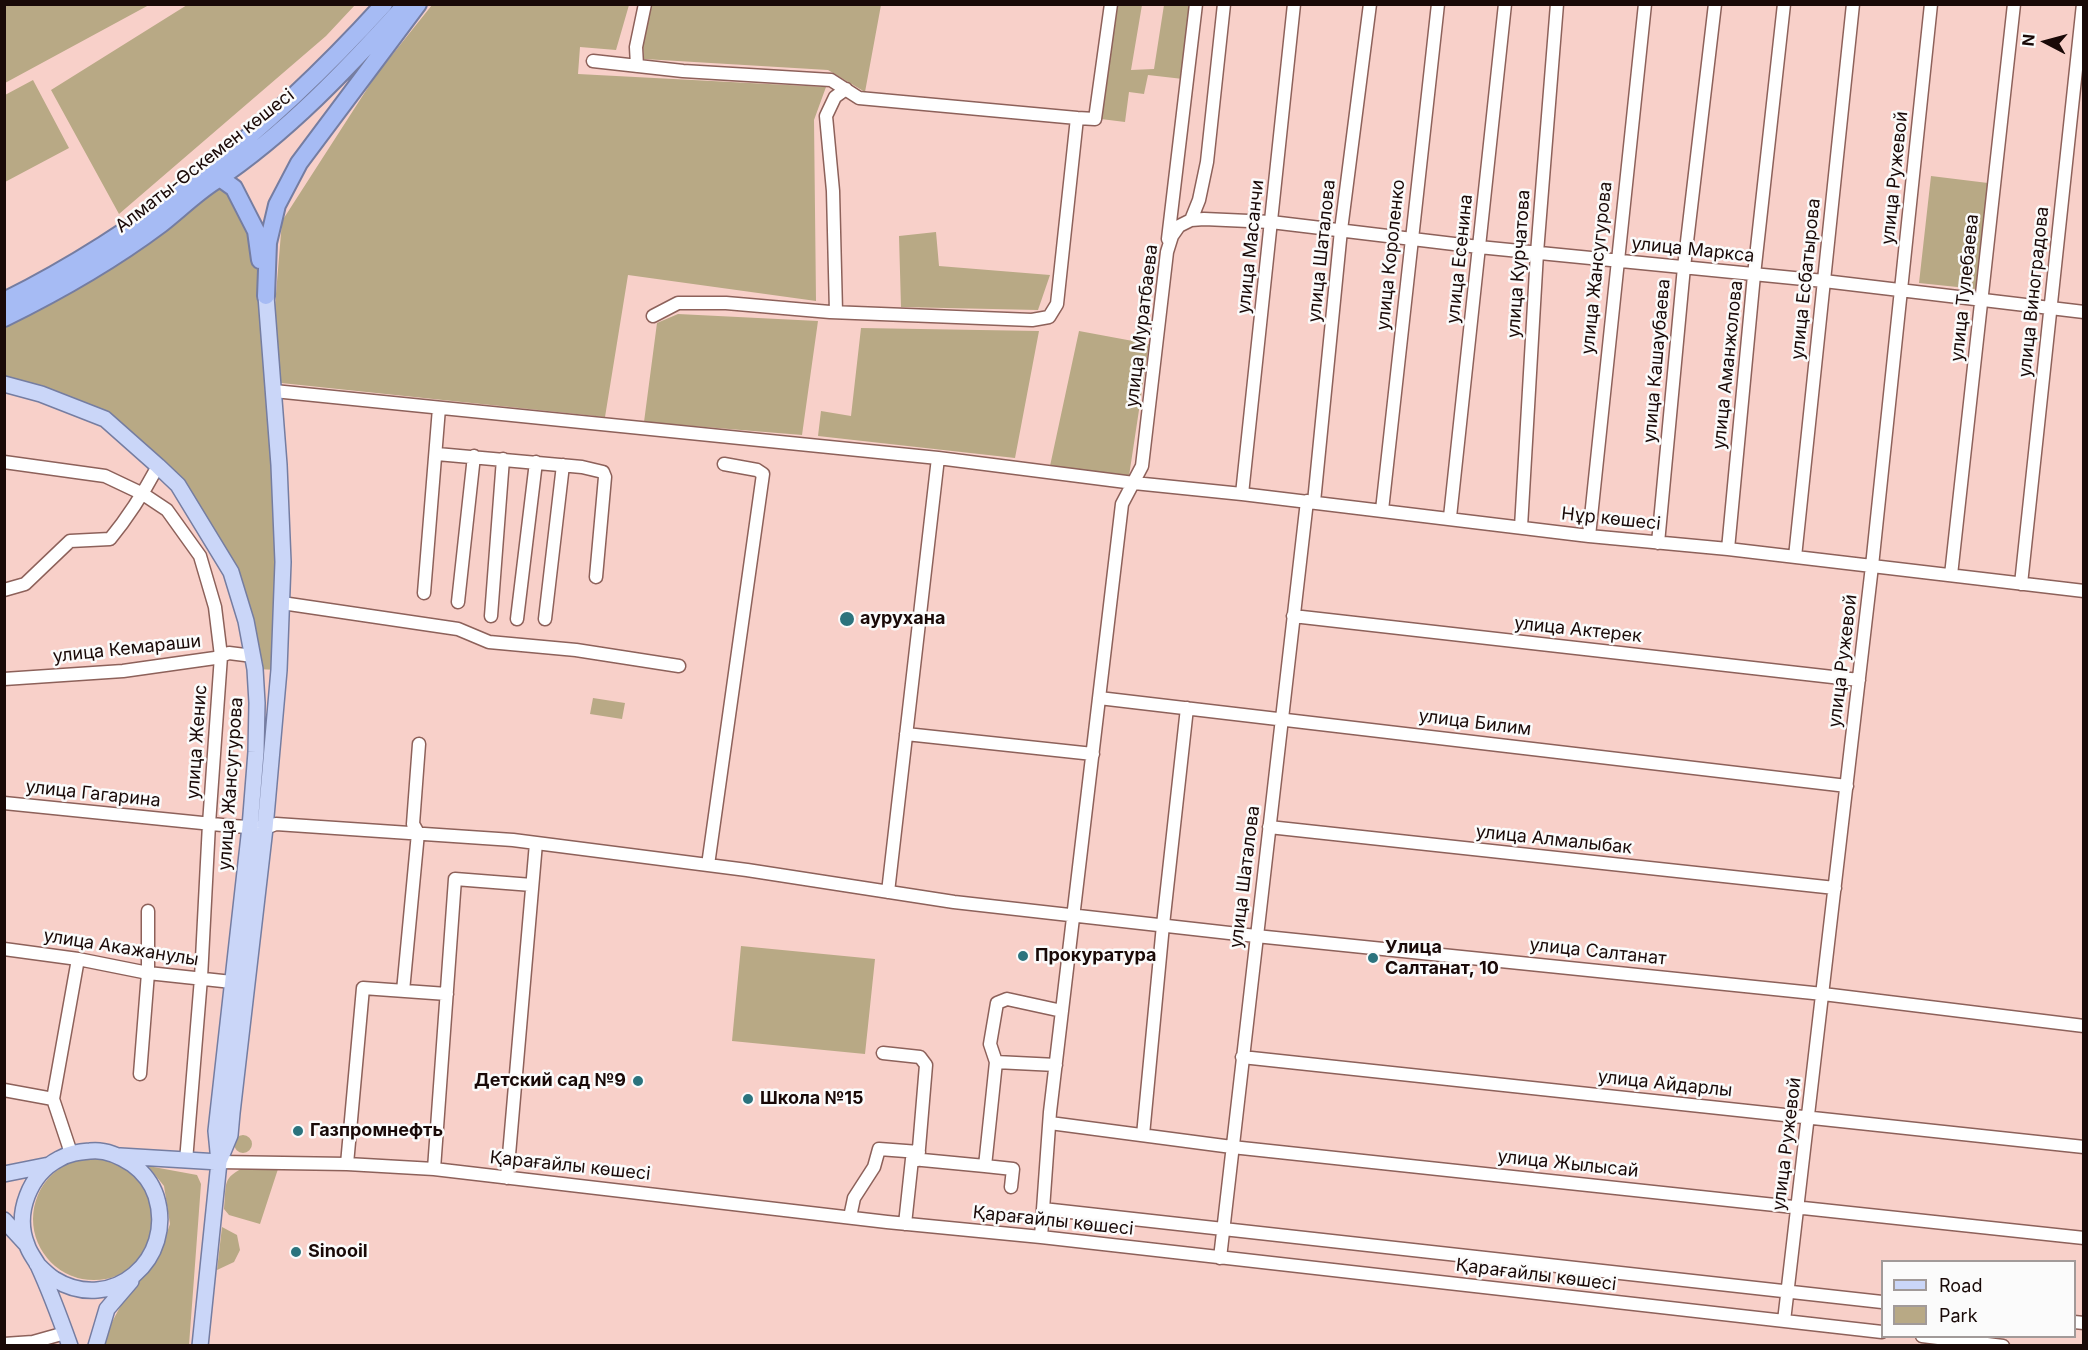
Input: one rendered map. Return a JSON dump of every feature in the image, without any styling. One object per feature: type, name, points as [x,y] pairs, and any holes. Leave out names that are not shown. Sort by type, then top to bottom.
[{"type":"highway","name":"Алматы-Өскемен көшесі","points":[[4,300],[80,260],[182,189],[263,124],[313,78],[384,4]]},
{"type":"highway","name":"Алматы-Өскемен көшесі","points":[[4,318],[78,278],[126,248],[220,178],[277,133],[329,86],[406,4]]},
{"type":"highway","points":[[266,296],[268,243],[277,205],[299,163],[418,4]]},
{"type":"highway","points":[[182,189],[201,179],[211,177],[220,178],[234,188],[256,231],[266,296]]},
{"type":"main road","name":"улица Жансугурова","points":[[200,1346],[219,1162],[216,1131],[279,670],[283,562],[279,465],[266,296]]},
{"type":"main road","name":"улица Жансугурова","points":[[4,384],[41,394],[105,419],[178,485],[231,572],[246,621],[254,662],[257,703],[258,828]]},
{"type":"main road","points":[[254,662],[279,670]]},
{"type":"main road","points":[[4,1174],[49,1165],[71,1153],[95,1150],[119,1156],[219,1162]]},
{"type":"main road","points":[[96,1346],[107,1309],[151,1256],[160,1234],[161,1210],[154,1188],[139,1169],[119,1156]]},
{"type":"main road","points":[[26,1244],[22,1223],[25,1201],[34,1181],[49,1165]]},
{"type":"main road","points":[[4,1221],[26,1244],[37,1264],[68,1339]]},
{"type":"main road","points":[[37,1264],[53,1279],[73,1288],[95,1290],[117,1286],[136,1275]]},
{"type":"street","points":[[637,66],[636,47],[645,4]]},
{"type":"street","points":[[594,61],[831,80],[859,98],[1095,119],[1111,4]]},
{"type":"street","points":[[1167,252],[1196,4]]},
{"type":"street","name":"улица Муратбаева","points":[[1041,1236],[1056,1065],[1122,504],[1142,466],[1167,252],[1172,236],[1179,226],[1191,220],[1199,201],[1207,162],[1224,4]]},
{"type":"street","name":"улица Масанчи","points":[[1242,494],[1294,4]]},
{"type":"street","name":"улица Шаталова","points":[[1220,1258],[1293,616],[1310,502],[1370,4]]},
{"type":"street","name":"улица Короленко","points":[[1382,510],[1438,4]]},
{"type":"street","name":"улица Есенина","points":[[1450,517],[1505,4]]},
{"type":"street","name":"улица Курчатова","points":[[1521,527],[1537,253],[1557,4]]},
{"type":"street","name":"улица Жансугурова","points":[[1589,536],[1645,4]]},
{"type":"street","name":"улица Кашаубаева","points":[[1658,543],[1684,267],[1715,4]]},
{"type":"street","name":"улица Аманжолова","points":[[1728,549],[1754,275],[1784,4]]},
{"type":"street","name":"улица Есбатырова","points":[[1795,557],[1853,4]]},
{"type":"street","name":"улица Ружевой","points":[[1784,1321],[1872,566],[1931,4]]},
{"type":"street","name":"улица Тулебаева","points":[[1951,575],[2014,4]]},
{"type":"street","name":"улица Виноградова","points":[[2021,584],[2083,4]]},
{"type":"street","points":[[836,312],[833,191],[826,116],[835,97],[846,90]]},
{"type":"street","points":[[653,316],[678,303],[726,303],[836,312],[1032,320],[1049,317],[1057,304],[1077,118]]},
{"type":"street","name":"улица Маркса","points":[[1191,220],[1271,222],[1479,247],[1824,281],[2084,312]]},
{"type":"street","name":"Нұр көшесі","points":[[274,391],[938,458],[1134,483],[1450,517],[1589,536],[1728,549],[2084,591]]},
{"type":"street","points":[[424,593],[439,408]]},
{"type":"street","points":[[436,454],[536,462],[597,469],[603,472],[605,475],[596,577]]},
{"type":"street","points":[[458,602],[474,456]]},
{"type":"street","points":[[888,892],[938,458]]},
{"type":"street","points":[[491,616],[503,459]]},
{"type":"street","name":"улица Женис","points":[[4,462],[105,476],[143,494],[167,510],[200,556],[215,608],[222,656],[209,824],[201,978],[186,1161]]},
{"type":"street","points":[[517,619],[536,462]]},
{"type":"street","points":[[708,865],[763,474],[757,470],[724,464]]},
{"type":"street","points":[[545,619],[563,465]]},
{"type":"street","points":[[4,590],[25,584],[70,541],[110,539],[126,520],[158,466]]},
{"type":"street","points":[[282,603],[458,629],[489,642],[576,650],[679,666]]},
{"type":"street","name":"улица Актерек","points":[[1293,616],[1859,680]]},
{"type":"street","name":"улица Кемараши","points":[[4,679],[123,671],[229,653],[254,662]]},
{"type":"street","name":"улица Билим","points":[[1099,698],[1847,786]]},
{"type":"street","points":[[1143,1136],[1187,708]]},
{"type":"street","points":[[906,734],[1093,754]]},
{"type":"street","points":[[403,991],[418,833],[413,824],[419,744]]},
{"type":"street","name":"улица Гагарина","points":[[4,802],[258,828],[276,824],[536,843],[708,865]]},
{"type":"street","name":"улица Алмалыбак","points":[[1269,827],[1835,888]]},
{"type":"street","points":[[507,1178],[536,843]]},
{"type":"street","name":"улица Салтанат","points":[[708,865],[954,902],[1256,936],[1823,994],[2084,1026]]},
{"type":"street","points":[[434,1169],[455,879],[532,885]]},
{"type":"street","points":[[140,1074],[148,973],[148,911]]},
{"type":"street","name":"улица Акажанулы","points":[[4,948],[78,959],[148,973],[201,978],[238,978]]},
{"type":"street","points":[[71,1153],[53,1099],[78,959]]},
{"type":"street","points":[[347,1164],[363,988],[447,994]]},
{"type":"street","points":[[985,1166],[996,1062],[990,1044],[997,1003],[1007,999],[1062,1011]]},
{"type":"street","points":[[883,1053],[920,1057],[926,1065],[918,1156]]},
{"type":"street","name":"улица Айдарлы","points":[[1242,1057],[2084,1147]]},
{"type":"street","points":[[996,1062],[1056,1065]]},
{"type":"street","points":[[4,1090],[53,1099]]},
{"type":"street","name":"улица Жылысай","points":[[1050,1123],[1232,1147],[2084,1238]]},
{"type":"street","points":[[850,1217],[854,1198],[874,1167],[879,1149],[985,1166],[1013,1168],[1011,1187]]},
{"type":"street","points":[[905,1224],[912,1159],[918,1156]]},
{"type":"street","name":"Қарағайлы көшесі","points":[[219,1162],[347,1164],[434,1169],[905,1224],[1041,1236],[1881,1332]]},
{"type":"street","points":[[1043,1209],[1881,1302]]},
{"type":"street","points":[[1938,1338],[2003,1346]]},
{"type":"street","points":[[4,1344],[68,1339]]},
{"type":"green space","points":[[5,4],[149,4],[149,5],[5,83]]},
{"type":"green space","points":[[652,4],[881,5],[865,92],[828,70],[644,59],[643,46]]},
{"type":"green space","points":[[187,5],[355,5],[326,36],[119,214],[51,90]]},
{"type":"green space","points":[[432,5],[629,5],[616,50],[580,47],[578,74],[826,87],[814,120],[816,301],[628,275],[605,417],[281,383],[275,306],[282,221],[376,75]]},
{"type":"green space","points":[[1116,5],[1142,5],[1131,70],[1154,69],[1164,5],[1190,5],[1183,79],[1148,75],[1144,94],[1129,92],[1125,122],[1101,119]]},
{"type":"green space","points":[[33,80],[69,148],[5,182],[5,95]]},
{"type":"green space","points":[[1931,176],[1988,183],[1976,289],[1919,283]]},
{"type":"green space","points":[[227,182],[254,228],[266,296],[279,670],[255,669],[231,572],[169,477],[105,419],[5,385],[5,321]]},
{"type":"green space","points":[[936,232],[939,266],[1050,275],[1038,310],[901,307],[899,236]]},
{"type":"green space","points":[[678,314],[818,321],[802,435],[644,422],[657,323]]},
{"type":"green space","points":[[861,328],[1039,331],[1015,458],[818,436],[821,411],[851,416]]},
{"type":"green space","points":[[1079,331],[1149,344],[1129,476],[1050,466]]},
{"type":"green space","points":[[593,698],[625,703],[622,719],[590,714]]},
{"type":"green space","points":[[741,946],[875,959],[865,1054],[732,1041]]},
{"type":"green space","points":[[243,1135],[249,1138],[252,1144],[249,1150],[243,1153],[237,1150],[234,1144],[237,1138]]},
{"type":"green space","points":[[94,1158],[117,1163],[137,1176],[150,1196],[155,1219],[150,1242],[137,1262],[117,1275],[94,1280],[71,1275],[51,1262],[38,1242],[33,1219],[38,1196],[51,1176],[71,1163]]},
{"type":"green space","points":[[148,1166],[197,1175],[201,1184],[189,1345],[103,1346],[104,1337],[127,1294],[157,1261],[170,1224],[164,1186]]},
{"type":"green space","points":[[247,1166],[278,1169],[260,1224],[229,1215],[224,1209],[229,1178]]},
{"type":"green space","points":[[222,1227],[237,1235],[240,1250],[234,1262],[217,1270]]},
{"type":"place","name":"аурухана","points":[[847,619]]},
{"type":"place","name":"Прокуратура","points":[[1023,956]]},
{"type":"place","name":"Улица Салтанат, 10","points":[[1373,958]]},
{"type":"place","name":"Детский сад №9","points":[[638,1081]]},
{"type":"place","name":"Школа №15","points":[[748,1099]]},
{"type":"place","name":"Газпромнефть","points":[[298,1131]]},
{"type":"place","name":"Sinooil","points":[[296,1252]]}]
